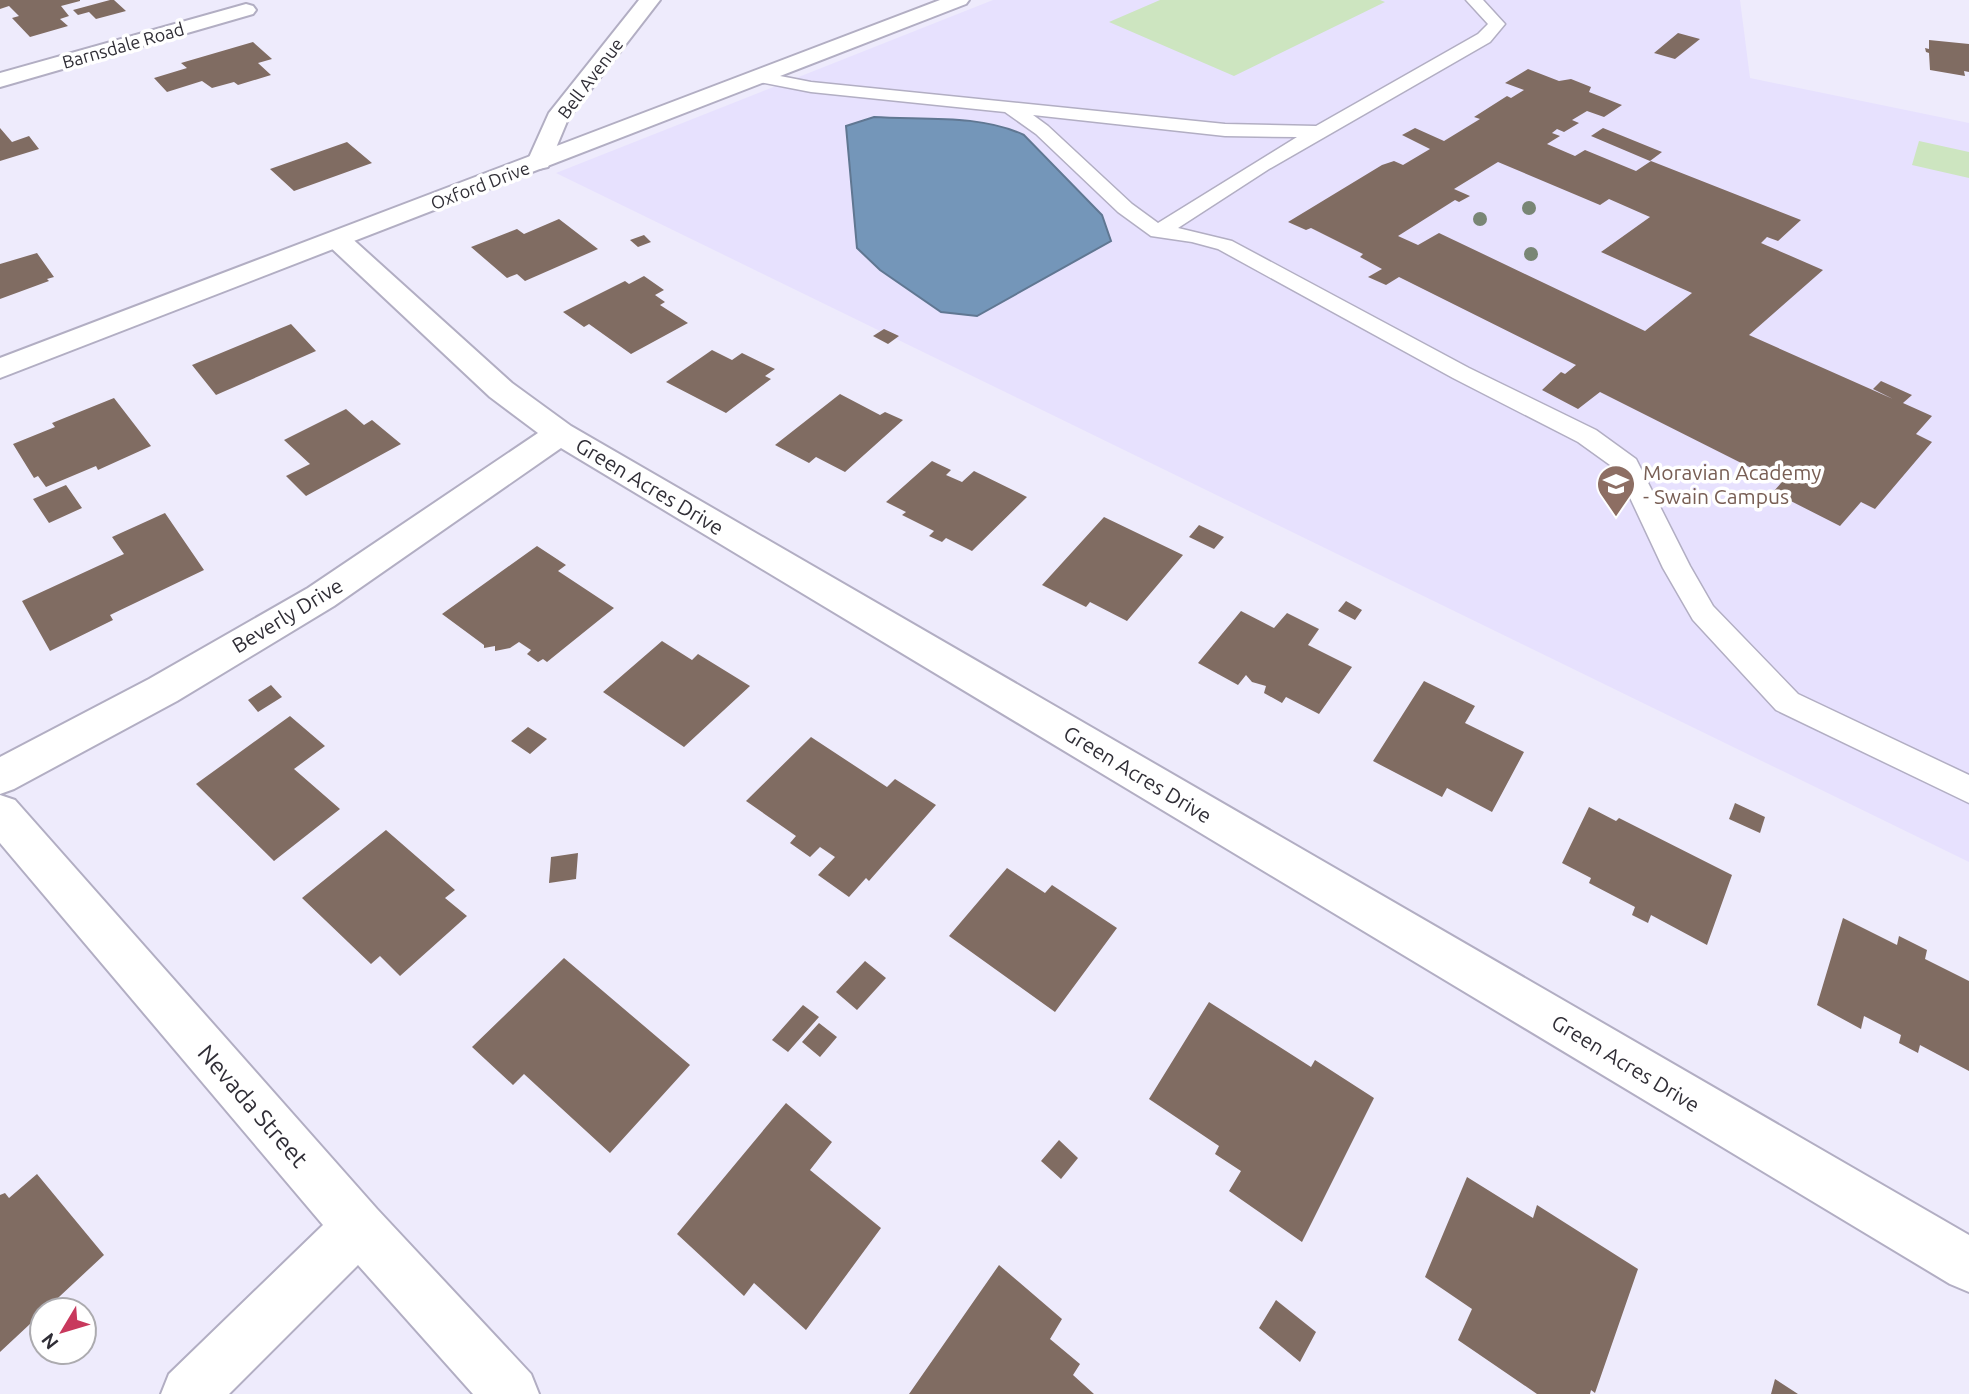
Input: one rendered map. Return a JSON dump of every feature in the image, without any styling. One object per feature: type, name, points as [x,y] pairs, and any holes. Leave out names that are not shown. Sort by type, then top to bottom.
[{"type":"street","name":"Bell Avenue","points":[[539,162],[557,118],[650,0]]},
{"type":"street","name":"Oxford Drive","points":[[0,369],[959,0]]},
{"type":"street","name":"Barnsdale Road","points":[[0,80],[246,10]]},
{"type":"street","name":"Green Acres Drive","points":[[338,240],[501,390],[560,433],[1969,1265]]},
{"type":"street","name":"Beverly Drive","points":[[0,777],[163,690],[320,597],[560,433]]},
{"type":"street","name":"Nevada Street","points":[[0,813],[359,1227],[511,1394]]},
{"type":"street","points":[[189,1394],[359,1227]]},
{"type":"lane","points":[[1158,232],[1262,165],[1464,52],[1484,38],[1497,24],[1474,0]]},
{"type":"lane","points":[[760,77],[811,87],[1226,130],[1320,132]]},
{"type":"lane","points":[[1007,106],[1042,130],[1125,208],[1158,232],[1193,236],[1225,245],[1461,373],[1587,436],[1626,465],[1677,568],[1703,612],[1787,702],[1969,790]]},
{"type":"shaded area","name":"Moravian Academy - Swain Campus","points":[[993,0],[1740,0],[1750,78],[1969,123],[1969,862],[556,173]]},
{"type":"green space","points":[[1160,0],[1385,2],[1234,76],[1109,22]]},
{"type":"green space","points":[[1919,141],[1969,152],[1969,178],[1912,165]]},
{"type":"water","points":[[874,117],[970,121],[1007,128],[1024,135],[1102,215],[1111,241],[977,316],[941,312],[880,270],[857,248],[846,126]]},
{"type":"building","points":[[0,0],[80,1],[61,6],[69,16],[60,19],[68,26],[30,37],[12,18],[19,16],[9,6],[0,9]]},
{"type":"building","points":[[114,0],[126,11],[96,19],[89,12],[78,15],[73,10]]},
{"type":"building","points":[[1678,33],[1700,39],[1675,59],[1654,53]]},
{"type":"building","points":[[1929,40],[1969,44],[1969,72],[1964,71],[1965,76],[1930,70],[1929,53],[1925,48],[1929,49]]},
{"type":"building","points":[[253,42],[272,59],[258,63],[271,75],[238,85],[234,82],[212,88],[202,81],[167,92],[154,78],[187,68],[181,63]]},
{"type":"building","points":[[1528,69],[1559,81],[1571,79],[1591,87],[1589,92],[1622,105],[1604,117],[1587,111],[1572,120],[1579,123],[1564,132],[1557,129],[1552,133],[1560,136],[1547,144],[1575,156],[1585,150],[1636,171],[1651,161],[1801,220],[1778,241],[1767,237],[1761,243],[1823,270],[1749,335],[1893,399],[1873,389],[1881,381],[1912,395],[1903,403],[1932,416],[1916,434],[1932,442],[1875,509],[1861,502],[1840,526],[1773,492],[1781,483],[1600,392],[1578,409],[1542,390],[1561,372],[1565,374],[1576,365],[1399,277],[1386,285],[1368,277],[1382,269],[1360,257],[1363,254],[1311,228],[1306,230],[1288,222],[1382,165],[1394,161],[1403,165],[1430,149],[1402,135],[1415,128],[1444,141],[1480,119],[1474,117],[1507,96],[1511,98],[1524,90],[1505,83]],"holes":[[[1498,162],[1600,205],[1609,199],[1650,217],[1601,252],[1692,293],[1645,331],[1439,233],[1418,245],[1398,236],[1455,200],[1459,202],[1470,196],[1454,189]]]},
{"type":"building","points":[[0,128],[12,142],[29,136],[39,149],[0,161]]},
{"type":"building","points":[[1603,128],[1662,152],[1650,161],[1591,136]]},
{"type":"building","points":[[347,142],[372,163],[294,191],[270,169]]},
{"type":"building","points":[[559,219],[598,249],[525,281],[517,274],[507,278],[471,247],[517,229],[524,234]]},
{"type":"building","points":[[644,235],[651,242],[638,247],[630,240]]},
{"type":"building","points":[[37,253],[54,277],[0,299],[0,264]]},
{"type":"building","points":[[644,276],[664,290],[655,295],[665,302],[660,305],[688,323],[631,354],[589,324],[584,327],[563,312],[625,281],[629,284]]},
{"type":"building","points":[[291,324],[316,351],[216,395],[192,365]]},
{"type":"building","points":[[884,329],[899,336],[888,344],[873,336]]},
{"type":"building","points":[[712,350],[732,360],[742,353],[775,369],[765,376],[771,379],[726,413],[666,382]]},
{"type":"building","points":[[840,394],[880,415],[885,412],[903,420],[845,472],[816,457],[809,463],[775,445]]},
{"type":"building","points":[[114,398],[151,446],[98,470],[96,466],[46,487],[38,476],[34,478],[13,444],[55,427],[52,423]]},
{"type":"building","points":[[346,409],[364,425],[372,420],[401,444],[306,496],[286,476],[310,464],[284,440]]},
{"type":"building","points":[[932,461],[951,470],[946,475],[962,482],[974,471],[1027,497],[972,551],[946,538],[942,542],[929,536],[934,531],[902,515],[906,512],[886,502]]},
{"type":"building","points":[[66,485],[82,508],[49,523],[33,499]]},
{"type":"building","points":[[165,513],[204,570],[110,615],[113,620],[50,651],[22,601],[124,554],[112,537]]},
{"type":"building","points":[[1104,517],[1183,555],[1127,621],[1090,602],[1086,607],[1042,585]]},
{"type":"building","points":[[1199,525],[1224,537],[1214,549],[1189,537]]},
{"type":"building","points":[[537,546],[566,565],[558,571],[614,608],[547,662],[543,659],[538,662],[527,654],[531,650],[519,642],[510,648],[495,651],[495,646],[484,648],[484,645],[442,614]]},
{"type":"building","points":[[1346,601],[1362,610],[1355,620],[1338,611]]},
{"type":"building","points":[[1241,611],[1274,628],[1287,613],[1319,629],[1308,645],[1352,667],[1319,714],[1286,697],[1282,703],[1264,693],[1266,686],[1252,682],[1246,675],[1238,685],[1198,663]]},
{"type":"building","points":[[662,641],[692,660],[698,654],[750,686],[684,747],[603,692]]},
{"type":"building","points":[[1424,681],[1475,706],[1465,723],[1524,752],[1492,812],[1447,788],[1442,797],[1373,761]]},
{"type":"building","points":[[271,685],[282,697],[258,712],[248,700]]},
{"type":"building","points":[[290,716],[325,746],[294,769],[340,809],[274,861],[196,784]]},
{"type":"building","points":[[528,727],[547,739],[530,754],[511,741]]},
{"type":"building","points":[[811,737],[887,787],[895,779],[936,805],[869,881],[866,878],[849,897],[818,875],[835,857],[820,847],[810,857],[790,843],[796,836],[746,801]]},
{"type":"building","points":[[1735,803],[1765,817],[1760,833],[1729,819]]},
{"type":"building","points":[[1589,807],[1616,821],[1619,818],[1732,875],[1707,945],[1651,915],[1648,923],[1632,915],[1635,907],[1589,883],[1591,878],[1562,863]]},
{"type":"building","points":[[386,830],[455,890],[445,898],[467,916],[400,976],[380,956],[371,964],[302,898]]},
{"type":"building","points":[[578,853],[576,879],[549,883],[551,857]]},
{"type":"building","points":[[1007,868],[1045,893],[1052,885],[1117,928],[1055,1012],[949,936]]},
{"type":"building","points":[[1843,918],[1897,945],[1899,936],[1927,950],[1925,959],[1969,981],[1969,1071],[1920,1045],[1918,1053],[1899,1043],[1901,1035],[1864,1016],[1861,1029],[1817,1005]]},
{"type":"building","points":[[564,958],[690,1065],[610,1153],[524,1074],[513,1085],[472,1047]]},
{"type":"building","points":[[865,961],[886,978],[857,1010],[836,992]]},
{"type":"building","points":[[1209,1002],[1311,1067],[1315,1060],[1374,1098],[1302,1242],[1229,1191],[1241,1171],[1215,1154],[1219,1146],[1149,1099]]},
{"type":"building","points":[[803,1005],[819,1017],[788,1052],[772,1040]]},
{"type":"building","points":[[819,1023],[837,1037],[820,1057],[802,1042]]},
{"type":"building","points":[[786,1103],[832,1142],[810,1170],[881,1228],[806,1330],[754,1283],[744,1296],[677,1234]]},
{"type":"building","points":[[1059,1140],[1078,1158],[1061,1179],[1041,1161]]},
{"type":"building","points":[[37,1174],[104,1255],[60,1296],[28,1296],[28,1326],[0,1352],[0,1195],[5,1193],[9,1198]]},
{"type":"building","points":[[1467,1177],[1533,1218],[1537,1205],[1638,1269],[1595,1393],[1591,1390],[1590,1394],[1537,1394],[1458,1340],[1472,1309],[1425,1277]]},
{"type":"building","points":[[999,1265],[1062,1319],[1050,1339],[1080,1364],[1073,1375],[1094,1394],[909,1394]]},
{"type":"building","points":[[1276,1300],[1316,1332],[1300,1362],[1259,1328]]},
{"type":"building","points":[[1775,1379],[1798,1394],[1771,1394]]},
{"type":"place","name":"Moravian Academy - Swain Campus","points":[[1616,518]]}]
